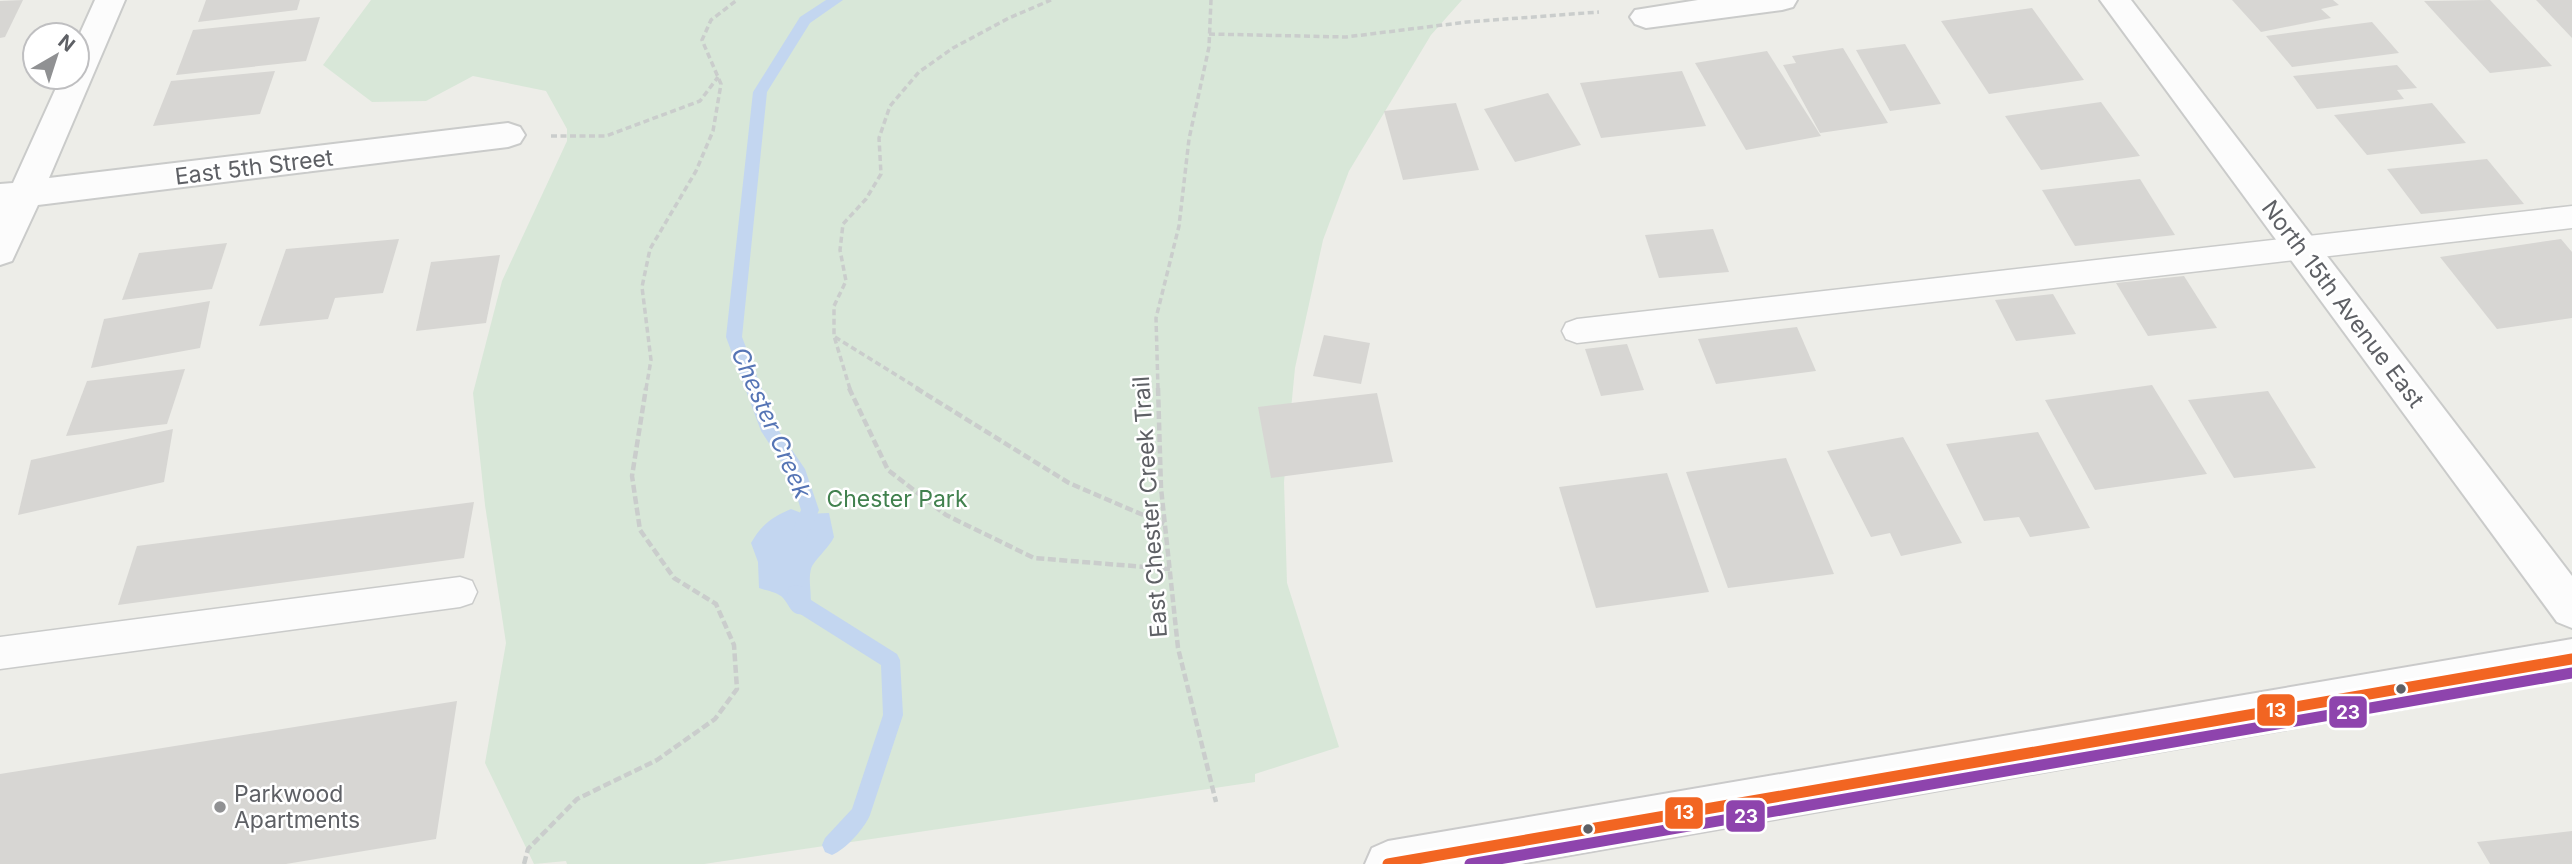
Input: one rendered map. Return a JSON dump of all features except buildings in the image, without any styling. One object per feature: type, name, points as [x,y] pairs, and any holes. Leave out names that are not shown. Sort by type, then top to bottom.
[{"type":"street","points":[[91,44],[110,0]]},
{"type":"street","points":[[1646,17],[1782,0]]},
{"type":"street","name":"North 15th Avenue East","points":[[2115,0],[2572,609]]},
{"type":"street","points":[[0,251],[13,196],[69,91]]},
{"type":"street","name":"East 5th Street","points":[[13,196],[508,135]]},
{"type":"street","points":[[1388,864],[2572,660]]},
{"type":"lane","points":[[1577,331],[2572,217]]},
{"type":"lane","points":[[0,653],[460,592]]},
{"type":"path","points":[[524,864],[528,849],[576,799],[657,760],[715,719],[737,689],[734,645],[716,604],[674,578],[640,530],[632,475],[651,360],[642,287],[650,250],[696,171],[713,131],[721,85],[702,40],[711,20],[737,0]]},
{"type":"path","points":[[1051,0],[1009,18],[953,48],[919,72],[890,106],[879,138],[881,174],[866,199],[843,224],[840,250],[846,281],[834,306],[834,336],[851,394],[888,470],[946,515],[1034,558],[1170,569]]},
{"type":"path","name":"East Chester Creek Trail","points":[[1211,0],[1209,34],[1189,139],[1179,226],[1156,318],[1165,524],[1178,648],[1216,802]]},
{"type":"path","points":[[1209,34],[1346,37],[1467,22],[1609,12],[1646,17]]},
{"type":"path","points":[[508,135],[606,136],[700,101],[718,77]]},
{"type":"path","points":[[834,336],[1069,483],[1165,524]]},
{"type":"green space","name":"Chester Park","points":[[371,0],[1462,0],[1431,35],[1349,171],[1323,240],[1295,368],[1284,482],[1287,583],[1339,747],[1255,774],[1255,782],[704,864],[567,864],[566,861],[534,864],[485,763],[506,643],[485,505],[473,393],[502,281],[567,141],[567,129],[546,91],[473,76],[426,101],[372,102],[323,65]]},
{"type":"water","points":[[791,509],[804,514],[829,513],[834,537],[811,569],[807,614],[793,612],[781,596],[759,588],[758,562],[751,543],[768,522]]},
{"type":"waterway","name":"Chester Creek","points":[[800,534],[810,510],[799,474],[770,431],[734,337],[760,92],[805,20],[836,0]]},
{"type":"waterway","name":"Chester Creek","points":[[796,593],[804,606],[890,660],[893,715],[860,815],[832,845]]},
{"type":"transit line","name":"13","points":[[1388,864],[2572,659]]},
{"type":"transit line","name":"23","points":[[1470,864],[2572,673]]},
{"type":"place","name":"Parkwood Apartments","points":[[220,807]]}]
